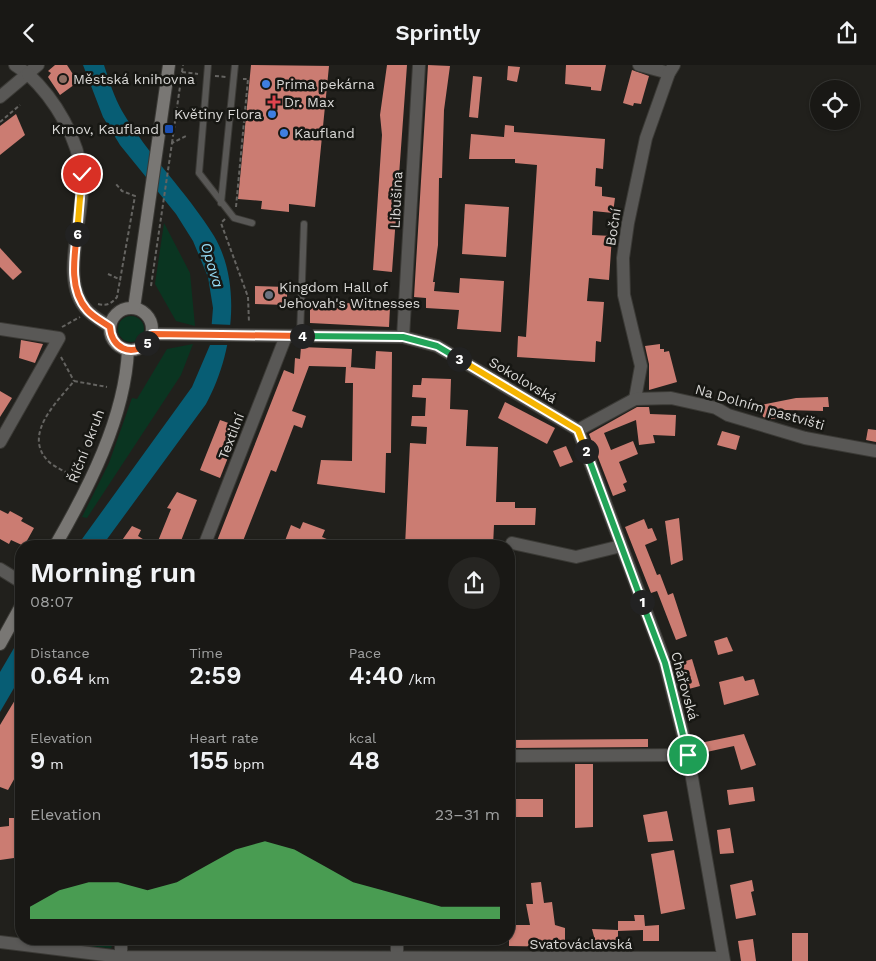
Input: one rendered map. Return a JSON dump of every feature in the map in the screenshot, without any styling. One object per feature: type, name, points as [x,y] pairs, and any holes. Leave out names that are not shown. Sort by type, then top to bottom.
[{"type":"main road","points":[[134,308],[169,65]]},
{"type":"main road","points":[[134,308],[147,314],[152,334],[146,345],[140,348],[122,349],[112,340],[110,327],[112,320],[121,310],[134,308]]},
{"type":"main road","name":"Říční okruh","points":[[58,540],[88,486],[100,456],[123,392],[128,350]]},
{"type":"main road","points":[[0,644],[15,617]]},
{"type":"street","points":[[15,65],[44,89],[63,117],[82,177],[73,267],[77,291],[87,310],[110,327]]},
{"type":"street","points":[[0,97],[38,65]]},
{"type":"street","name":"Libušina","points":[[403,337],[419,65]]},
{"type":"street","points":[[639,65],[671,69]]},
{"type":"street","name":"Boční","points":[[635,399],[642,366],[624,295],[623,258],[628,223],[646,138],[671,69]]},
{"type":"street","points":[[0,329],[53,340],[0,441]]},
{"type":"street","name":"Sokolovská","points":[[152,334],[403,337],[437,346],[578,430]]},
{"type":"street","name":"Textilní","points":[[206,540],[286,336]]},
{"type":"street","name":"Na Dolním pastvišti","points":[[635,399],[671,398],[716,408],[728,415],[805,438],[876,451]]},
{"type":"street","points":[[578,430],[635,399]]},
{"type":"street","name":"Chářovská","points":[[578,430],[665,663],[688,755],[723,960]]},
{"type":"street","points":[[515,544],[576,557],[621,546]]},
{"type":"street","points":[[0,569],[15,578]]},
{"type":"street","points":[[515,756],[688,755]]},
{"type":"street","name":"Svatováclavská","points":[[0,942],[15,944]]},
{"type":"street","name":"Svatováclavská","points":[[52,945],[121,959],[723,960]]},
{"type":"street","points":[[121,945],[121,959]]},
{"type":"street","points":[[397,945],[397,959]]},
{"type":"lane","points":[[208,65],[198,170],[230,213],[241,222],[252,223]]},
{"type":"lane","points":[[221,203],[235,65]]},
{"type":"lane","points":[[300,336],[304,224]]},
{"type":"path","points":[[151,286],[183,65]]},
{"type":"path","points":[[182,72],[248,79],[236,207],[221,223],[248,297],[245,335]]},
{"type":"path","points":[[0,122],[20,105]]},
{"type":"path","points":[[172,143],[188,135]]},
{"type":"path","points":[[74,381],[53,340],[78,319],[93,303],[105,305],[112,303],[117,297],[135,196],[122,191],[116,184]]},
{"type":"path","points":[[108,274],[121,280]]},
{"type":"path","points":[[74,381],[107,387]]},
{"type":"path","points":[[74,381],[44,417],[39,437],[42,452],[48,462],[74,476]]},
{"type":"green space","points":[[164,223],[190,273],[195,326],[176,321],[155,284]]},
{"type":"green space","points":[[131,316],[140,320],[144,329],[140,338],[131,342],[122,338],[118,329],[122,320]]},
{"type":"green space","points":[[193,344],[181,375],[87,518],[82,517],[109,463],[132,398],[137,399],[167,349]]},
{"type":"green space","points":[[72,945],[112,945],[111,948]]},
{"type":"water","name":"Opava","points":[[83,65],[104,65],[117,100],[132,127],[192,204],[214,236],[223,255],[229,276],[231,321],[222,365],[206,404],[106,540],[81,540],[192,387],[210,345],[213,308],[208,277],[193,241],[176,214],[120,145],[103,117]]},
{"type":"water","points":[[15,646],[15,686],[0,712],[0,672]]},
{"type":"pier","points":[[209,324],[233,325],[230,345],[207,345]]},
{"type":"building","name":"Městská knihovna","points":[[55,65],[67,65],[78,82],[60,95],[48,77],[51,73],[48,71]]},
{"type":"building","points":[[251,65],[329,66],[315,207],[289,204],[289,212],[261,209],[262,201],[238,199]]},
{"type":"building","points":[[387,65],[407,65],[392,272],[373,270],[382,135],[380,115]]},
{"type":"building","points":[[428,65],[450,66],[444,110],[442,178],[439,178],[438,245],[433,282],[435,282],[434,291],[459,293],[460,278],[504,281],[501,332],[457,329],[459,310],[426,308],[426,298],[414,297]]},
{"type":"building","points":[[566,65],[606,65],[601,91],[591,90],[591,87],[565,84]]},
{"type":"building","points":[[508,66],[520,67],[517,82],[507,80]]},
{"type":"building","points":[[632,70],[649,76],[641,104],[634,103],[633,106],[623,103]]},
{"type":"building","points":[[473,76],[482,77],[478,118],[469,117]]},
{"type":"building","points":[[16,114],[25,135],[0,155],[0,126]]},
{"type":"building","points":[[505,125],[514,126],[514,132],[605,139],[603,169],[596,168],[595,186],[602,187],[602,196],[615,198],[613,213],[593,211],[592,235],[612,236],[609,280],[589,278],[587,301],[604,302],[601,342],[596,341],[595,362],[517,357],[518,336],[526,337],[537,165],[515,163],[515,159],[469,159],[471,134],[504,137]]},
{"type":"building","points":[[465,204],[509,207],[506,257],[462,254]]},
{"type":"building","points":[[0,248],[22,272],[13,280],[0,267]]},
{"type":"building","points":[[255,286],[287,287],[287,305],[255,304]]},
{"type":"building","points":[[310,302],[379,304],[379,307],[390,307],[389,327],[310,323]]},
{"type":"building","points":[[21,340],[43,344],[35,363],[19,358]]},
{"type":"building","points":[[660,344],[660,349],[664,349],[664,352],[669,351],[677,382],[649,390],[649,364],[645,346]]},
{"type":"building","points":[[301,347],[352,349],[351,367],[349,367],[375,369],[376,351],[392,352],[391,453],[386,453],[385,493],[317,484],[321,460],[352,461],[353,383],[345,383],[346,367],[309,366],[292,411],[306,416],[302,428],[294,425],[276,472],[271,470],[243,540],[217,540],[284,370],[294,374],[295,358],[300,359]]},
{"type":"building","points":[[422,378],[451,379],[450,409],[468,410],[466,446],[498,447],[496,502],[515,502],[515,508],[536,508],[535,525],[494,525],[493,540],[405,540],[410,443],[426,444],[427,427],[411,426],[412,416],[425,416],[426,398],[412,397],[413,385],[421,385]]},
{"type":"building","points":[[0,391],[12,398],[0,417]]},
{"type":"building","points":[[828,397],[829,407],[823,407],[823,411],[785,410],[786,417],[771,419],[763,417],[761,405],[796,398]]},
{"type":"building","points":[[505,402],[555,428],[547,444],[498,418]]},
{"type":"building","points":[[637,407],[649,407],[650,414],[676,415],[675,436],[653,435],[655,443],[639,445],[636,420],[604,433],[611,450],[633,441],[638,454],[619,462],[627,482],[623,484],[626,491],[613,496],[589,434]]},
{"type":"building","points":[[220,420],[240,427],[220,478],[200,470]]},
{"type":"building","points":[[868,429],[876,430],[876,442],[866,440]]},
{"type":"building","points":[[722,431],[740,436],[736,450],[717,445]]},
{"type":"building","points":[[566,446],[573,462],[560,467],[553,451]]},
{"type":"building","points":[[177,492],[197,500],[181,540],[158,540],[171,509],[167,508]]},
{"type":"building","points":[[0,510],[8,514],[10,511],[23,518],[21,521],[34,528],[27,540],[15,540],[15,542],[11,540],[9,544],[0,539]]},
{"type":"building","points":[[679,518],[683,560],[671,565],[665,521]]},
{"type":"building","points":[[644,519],[648,529],[652,528],[657,540],[645,545],[657,575],[660,574],[668,595],[673,593],[687,636],[676,640],[657,591],[651,593],[625,527]]},
{"type":"building","points":[[303,522],[325,530],[322,537],[329,540],[285,540],[291,525],[300,529]]},
{"type":"building","points":[[132,526],[141,530],[138,536],[144,540],[122,540]]},
{"type":"building","points":[[727,637],[733,651],[718,655],[714,641]]},
{"type":"building","points":[[692,659],[700,686],[685,690],[677,664]]},
{"type":"building","points":[[743,676],[745,681],[754,679],[759,695],[724,705],[719,682]]},
{"type":"building","points":[[15,700],[15,778],[8,790],[0,787],[0,725]]},
{"type":"building","points":[[744,734],[756,765],[741,770],[734,746],[702,753],[700,743]]},
{"type":"building","points":[[648,739],[648,747],[515,748],[515,740]]},
{"type":"building","points":[[575,764],[593,764],[593,827],[575,828]]},
{"type":"building","points":[[753,787],[755,801],[729,805],[727,790]]},
{"type":"building","points":[[515,799],[543,799],[543,817],[515,817]]},
{"type":"building","points":[[667,811],[673,841],[648,842],[643,815]]},
{"type":"building","points":[[9,818],[15,818],[15,858],[0,860],[0,827],[9,826]]},
{"type":"building","points":[[730,828],[734,853],[720,854],[717,830]]},
{"type":"building","points":[[674,850],[685,909],[661,914],[651,854]]},
{"type":"building","points":[[752,880],[754,891],[751,892],[756,915],[736,919],[730,885]]},
{"type":"building","points":[[541,882],[544,903],[552,902],[555,925],[565,928],[565,947],[509,946],[515,945],[515,925],[530,925],[526,904],[533,904],[531,883]]},
{"type":"building","points":[[634,915],[644,915],[645,926],[659,925],[659,941],[643,941],[643,930],[618,931],[618,948],[597,948],[592,929],[618,930],[618,921],[635,921]]},
{"type":"building","points":[[792,933],[808,933],[808,961],[792,961]]},
{"type":"building","points":[[753,939],[756,961],[741,961],[738,941]]},
{"type":"place","name":"Městská knihovna","points":[[63,79]]},
{"type":"place","name":"Prima pekárna","points":[[266,84]]},
{"type":"place","name":"Dr. Max","points":[[274,102]]},
{"type":"place","name":"Květiny Flora","points":[[272,114]]},
{"type":"place","name":"Krnov, Kaufland","points":[[169,129]]},
{"type":"place","name":"Kaufland","points":[[284,133]]},
{"type":"place","name":"Kingdom Hall of Jehovah's Witnesses","points":[[269,295]]},
{"type":"route","points":[[82,174],[73,267],[77,291],[87,310],[110,327],[112,340],[122,349],[135,350],[146,345],[152,334],[403,337],[437,346],[578,430],[665,663],[688,755]]}]
